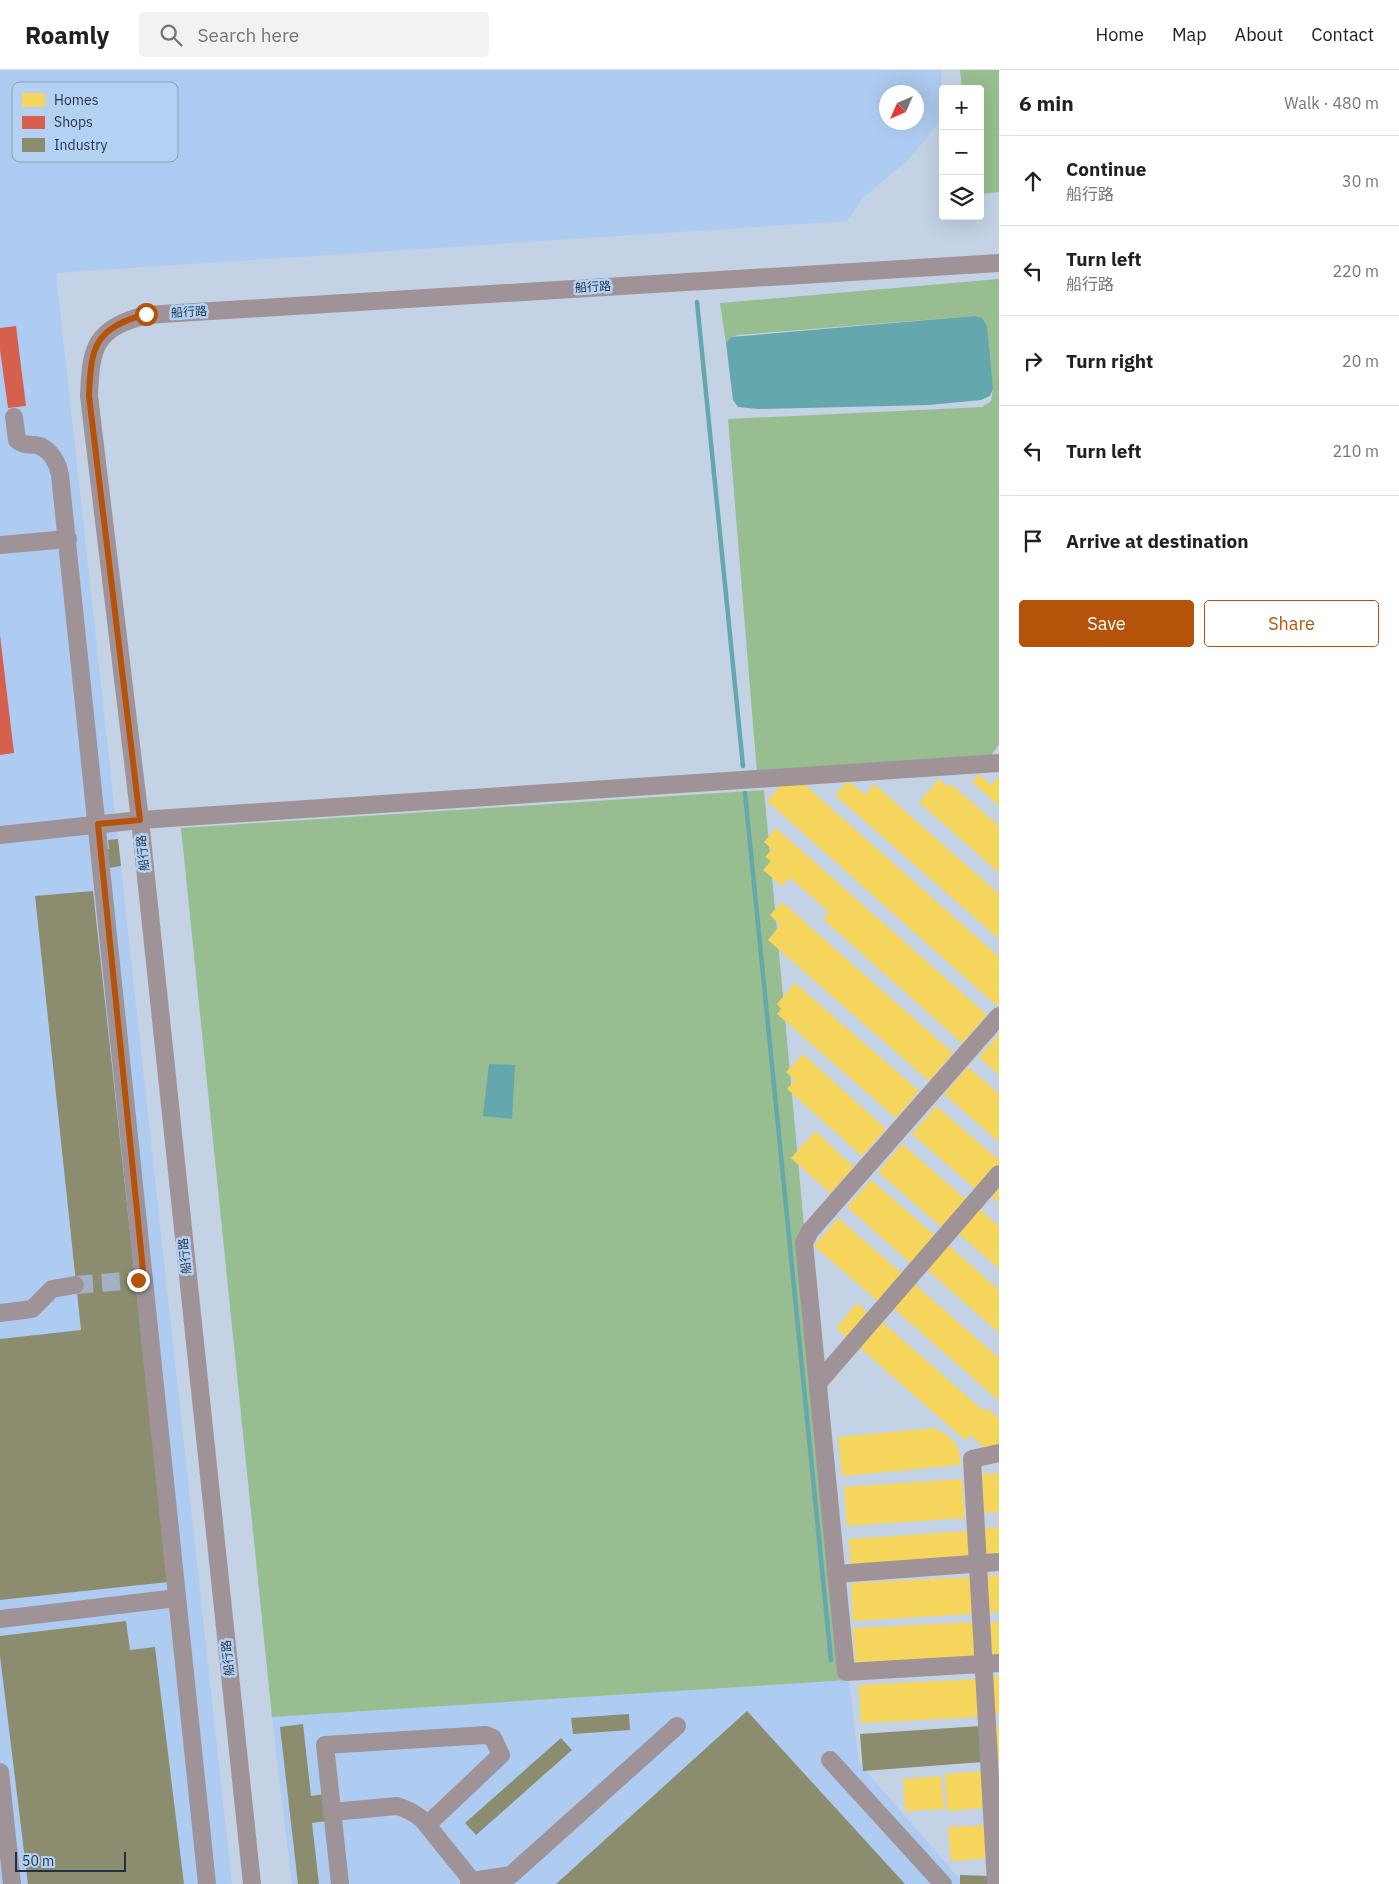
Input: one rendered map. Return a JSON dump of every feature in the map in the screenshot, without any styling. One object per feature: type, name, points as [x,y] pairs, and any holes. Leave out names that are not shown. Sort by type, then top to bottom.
[{"type":"street","name":"船行路","points":[[252,1884],[140,820],[89,396],[90,365],[96,343],[112,328],[132,318],[146,314],[999,263]]},
{"type":"street","points":[[14,417],[17,440],[23,445],[41,447],[54,458],[59,466],[98,824],[141,1280],[207,1884]]},
{"type":"street","points":[[0,544],[68,538]]},
{"type":"street","points":[[0,835],[140,820],[999,763]]},
{"type":"street","points":[[991,1663],[846,1672],[804,1243],[810,1231],[999,1016]]},
{"type":"street","points":[[818,1383],[999,1174]]},
{"type":"street","points":[[0,1313],[32,1309],[52,1289],[75,1285]]},
{"type":"street","points":[[996,1884],[991,1663],[978,1564],[972,1459],[999,1454]]},
{"type":"street","points":[[836,1574],[999,1562]]},
{"type":"street","points":[[0,1619],[177,1598]]},
{"type":"street","points":[[332,1812],[397,1806],[417,1814],[470,1882],[511,1875],[677,1726]]},
{"type":"street","points":[[340,1884],[325,1745],[486,1735],[493,1738],[501,1755],[427,1825]]},
{"type":"street","points":[[830,1760],[943,1884]]},
{"type":"street","points":[[0,1772],[12,1884]]},
{"type":"shaded area","points":[[0,70],[941,70],[939,123],[907,161],[864,197],[847,221],[56,273],[232,1884],[0,1884]]},
{"type":"shaded area","points":[[960,70],[999,70],[999,192],[984,194],[984,85],[962,85]]},
{"type":"shaded area","points":[[999,279],[999,744],[989,759],[757,773],[728,419],[982,407],[991,401],[993,389],[974,316],[738,335],[731,337],[726,343],[720,303]]},
{"type":"shaded area","points":[[974,316],[982,318],[987,326],[993,389],[990,396],[981,400],[929,405],[758,409],[738,407],[733,400],[726,343],[731,337]]},
{"type":"shaded area","points":[[764,790],[836,1574],[849,1680],[272,1717],[181,828]]},
{"type":"shaded area","points":[[489,1064],[515,1065],[512,1119],[483,1116]]},
{"type":"shaded area","points":[[849,1680],[859,1763],[964,1884],[292,1884],[272,1717]]},
{"type":"building: Homes","points":[[979,774],[991,785],[999,776],[999,806],[972,782]]},
{"type":"building: Homes","points":[[939,779],[948,787],[951,784],[999,826],[999,873],[919,802]]},
{"type":"building: Homes","points":[[848,781],[865,795],[874,784],[999,894],[999,939],[835,795]]},
{"type":"building: Homes","points":[[805,785],[999,957],[999,1004],[997,1006],[767,801],[780,786]]},
{"type":"building: Homes","points":[[776,828],[987,1015],[962,1043],[823,919],[829,912],[790,878],[782,886],[763,870],[771,861],[765,857],[772,849],[764,842]]},
{"type":"building: Homes","points":[[782,902],[953,1053],[929,1081],[768,940],[780,925],[770,915]]},
{"type":"building: Homes","points":[[795,983],[919,1091],[896,1118],[777,1014],[781,1009],[777,1004]]},
{"type":"building: Homes","points":[[999,1034],[999,1075],[979,1057]]},
{"type":"building: Homes","points":[[803,1054],[886,1129],[862,1156],[787,1089],[795,1080],[786,1072]]},
{"type":"building: Homes","points":[[968,1067],[999,1094],[999,1142],[944,1094]]},
{"type":"building: Homes","points":[[936,1106],[999,1160],[999,1171],[980,1193],[912,1134]]},
{"type":"building: Homes","points":[[815,1131],[854,1167],[830,1193],[791,1158]]},
{"type":"building: Homes","points":[[902,1144],[970,1203],[946,1231],[878,1172]]},
{"type":"building: Homes","points":[[871,1180],[939,1239],[914,1266],[847,1207]]},
{"type":"building: Homes","points":[[999,1188],[999,1203],[992,1197]]},
{"type":"building: Homes","points":[[979,1209],[999,1226],[999,1269],[958,1233]]},
{"type":"building: Homes","points":[[838,1218],[906,1277],[882,1305],[814,1246]]},
{"type":"building: Homes","points":[[947,1244],[999,1290],[999,1333],[926,1269]]},
{"type":"building: Homes","points":[[912,1282],[999,1358],[999,1401],[891,1306]]},
{"type":"building: Homes","points":[[857,1303],[873,1317],[851,1341],[836,1328]]},
{"type":"building: Homes","points":[[881,1321],[985,1412],[987,1408],[999,1418],[999,1447],[992,1454],[970,1435],[965,1440],[859,1347]]},
{"type":"building: Homes","points":[[934,1428],[947,1435],[956,1444],[961,1465],[842,1476],[838,1437]]},
{"type":"building: Homes","points":[[999,1473],[999,1512],[984,1513],[982,1474]]},
{"type":"building: Homes","points":[[962,1479],[965,1518],[847,1526],[844,1487]]},
{"type":"building: Homes","points":[[999,1527],[999,1558],[982,1559],[980,1529]]},
{"type":"building: Homes","points":[[967,1531],[969,1561],[851,1569],[849,1539]]},
{"type":"building: Homes","points":[[999,1575],[999,1612],[988,1613],[985,1576]]},
{"type":"building: Homes","points":[[970,1577],[972,1614],[853,1621],[851,1583]]},
{"type":"building: Homes","points":[[973,1622],[975,1659],[856,1665],[853,1628]]},
{"type":"building: Homes","points":[[987,1622],[999,1622],[999,1659],[990,1660]]},
{"type":"building: Homes","points":[[991,1676],[999,1676],[999,1714],[994,1714]]},
{"type":"building: Homes","points":[[977,1679],[980,1717],[861,1723],[859,1685]]},
{"type":"building: Homes","points":[[993,1726],[999,1726],[999,1760],[995,1761]]},
{"type":"building: Homes","points":[[981,1771],[983,1808],[947,1811],[945,1774]]},
{"type":"building: Homes","points":[[941,1776],[944,1809],[905,1811],[903,1779]]},
{"type":"building: Homes","points":[[988,1825],[990,1858],[951,1861],[948,1827]]},
{"type":"building: Shops","points":[[16,326],[26,406],[8,408],[0,350],[0,328]]},
{"type":"building: Shops","points":[[0,635],[14,753],[0,755]]},
{"type":"building: Industry","points":[[118,839],[121,866],[109,868],[108,840]]},
{"type":"building: Industry","points":[[93,891],[168,1582],[0,1600],[0,1339],[81,1330],[35,896]]},
{"type":"building: Industry","points":[[126,1621],[130,1650],[155,1647],[184,1884],[28,1884],[0,1656],[0,1636]]},
{"type":"building: Industry","points":[[747,1711],[905,1884],[556,1884]]},
{"type":"building: Industry","points":[[629,1714],[630,1730],[573,1734],[571,1718]]},
{"type":"building: Industry","points":[[303,1724],[311,1796],[325,1794],[328,1821],[312,1823],[319,1884],[298,1884],[280,1727]]},
{"type":"building: Industry","points":[[980,1726],[983,1762],[863,1771],[860,1734]]},
{"type":"building: Industry","points":[[561,1738],[572,1750],[476,1835],[465,1823]]},
{"type":"building: Industry","points":[[960,1875],[991,1876],[991,1884],[960,1884]]},
{"type":"waterway","points":[[697,302],[743,766]]},
{"type":"waterway","points":[[745,793],[831,1660]]},
{"type":"tunnel","points":[[75,1285],[138,1280]]},
{"type":"route","points":[[138,1280],[144,1280],[98,824],[140,820],[89,396],[90,365],[96,343],[112,328],[132,318],[146,314]]}]
